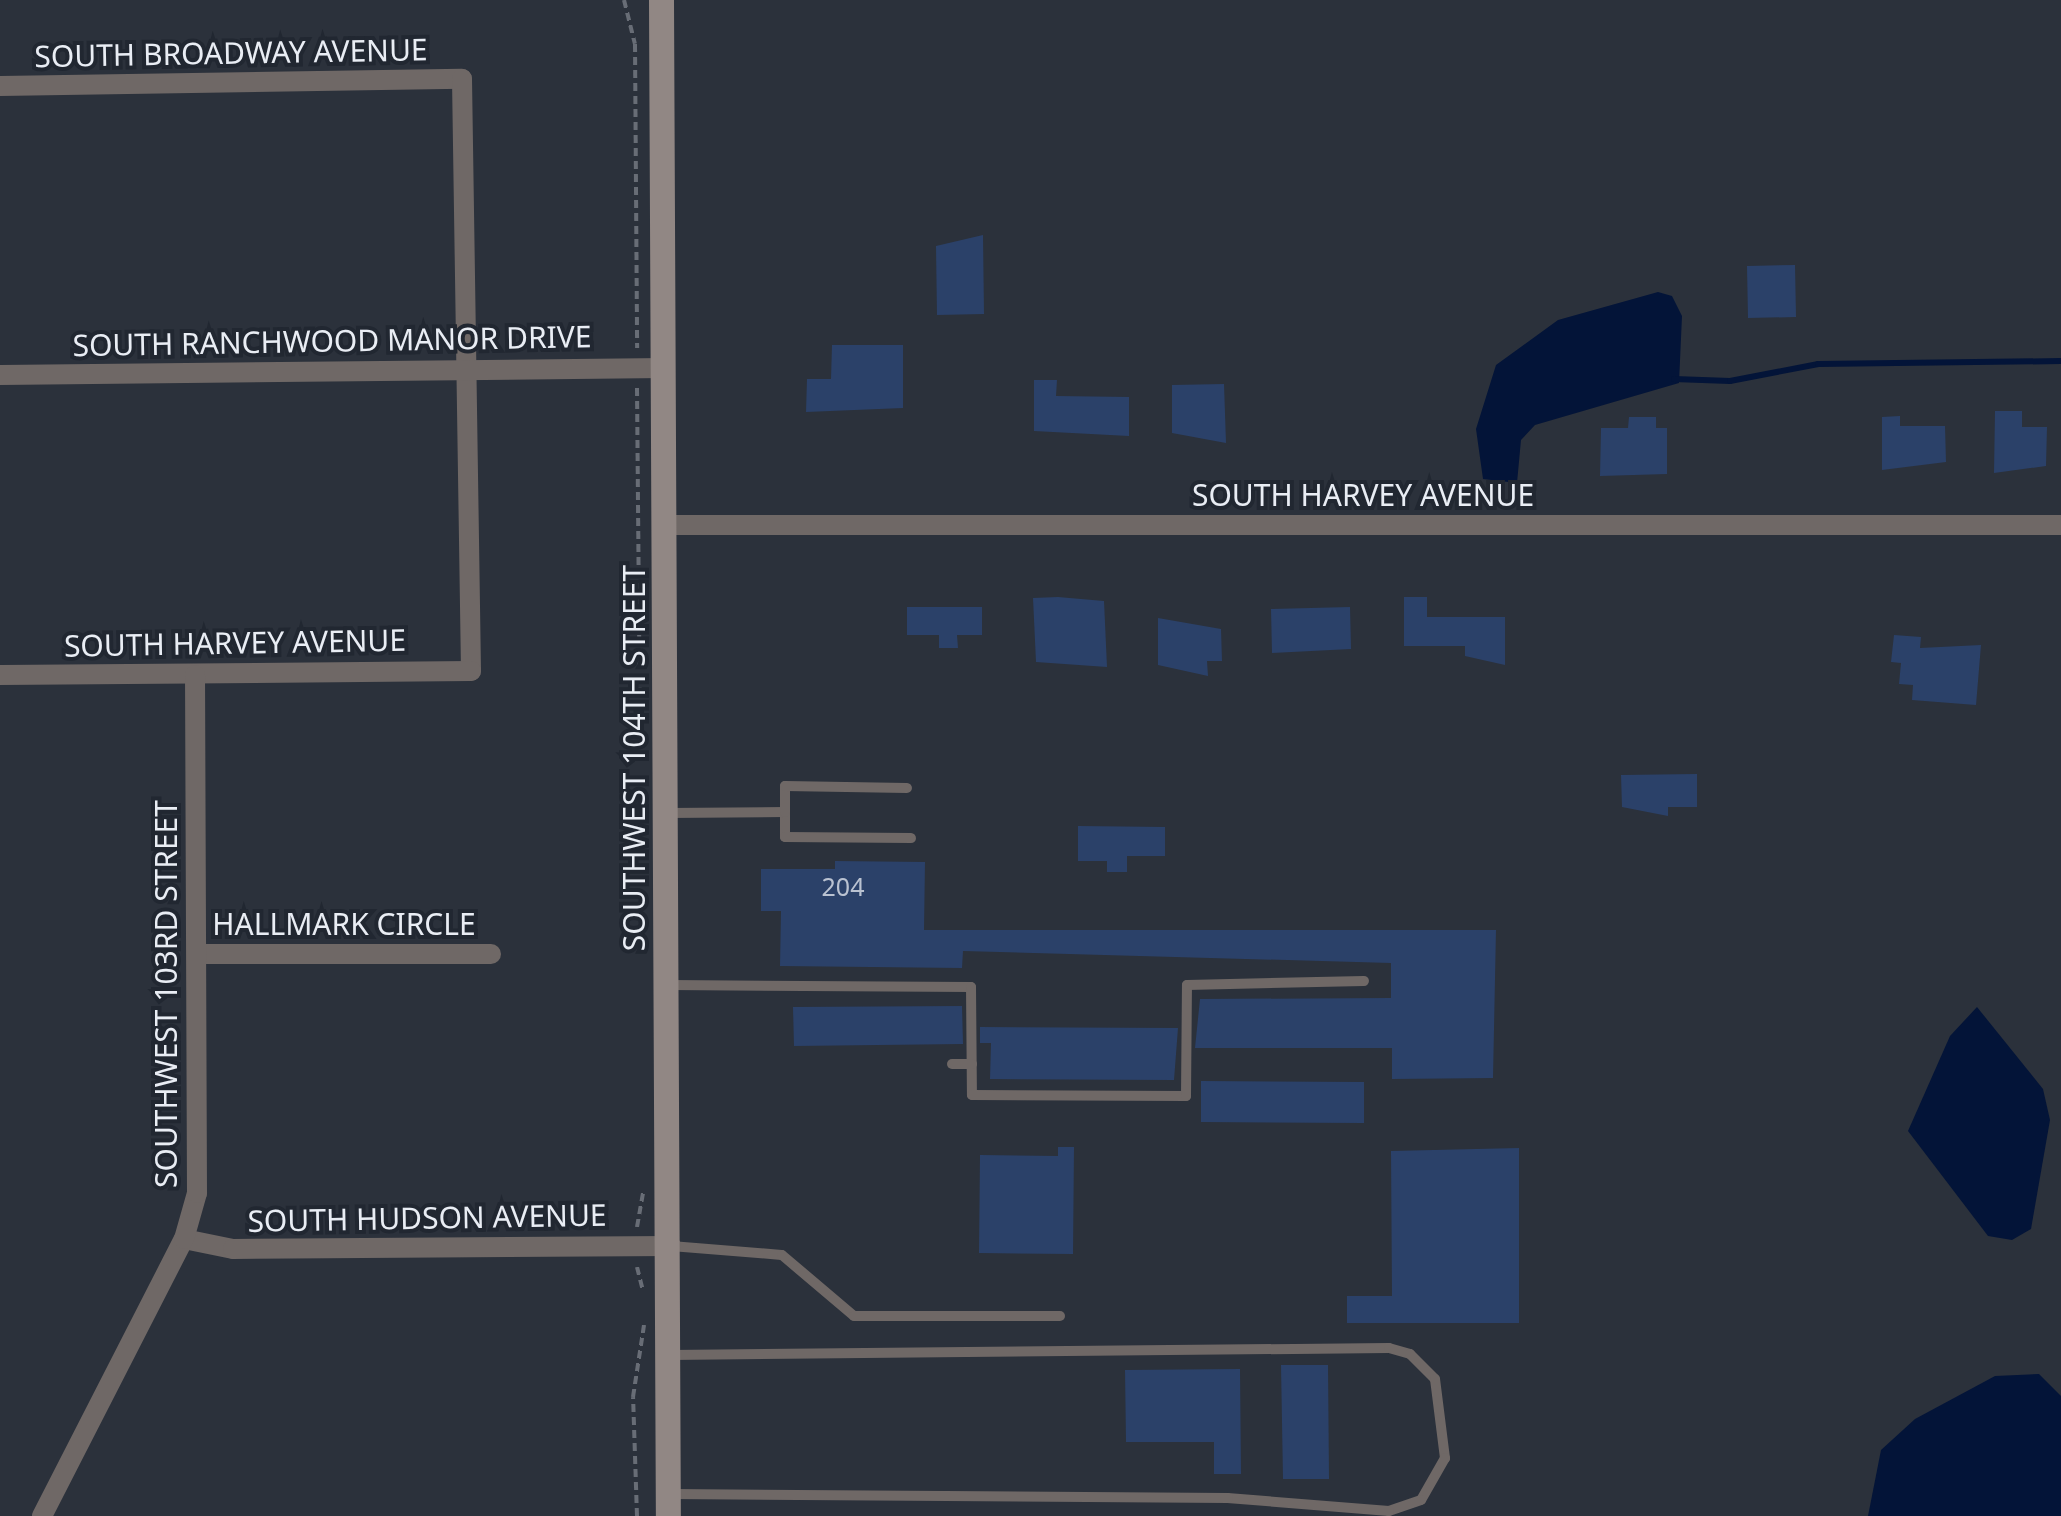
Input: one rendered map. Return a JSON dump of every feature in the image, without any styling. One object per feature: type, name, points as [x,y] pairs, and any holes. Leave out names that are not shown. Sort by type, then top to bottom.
[{"type":"main road","name":"SOUTHWEST 104TH STREET","points":[[661,0],[671,1246],[668,1505]]},
{"type":"street","name":"SOUTH BROADWAY AVENUE","points":[[0,86],[462,79],[466,371]]},
{"type":"street","name":"SOUTH RANCHWOOD MANOR DRIVE","points":[[0,375],[664,368]]},
{"type":"street","name":"SOUTH HARVEY AVENUE","points":[[0,674],[471,671],[466,371]]},
{"type":"street","name":"SOUTH HARVEY AVENUE","points":[[664,525],[2061,526]]},
{"type":"street","name":"SOUTHWEST 103RD STREET","points":[[42,1516],[184,1238],[199,1178],[196,675]]},
{"type":"street","name":"HALLMARK CIRCLE","points":[[197,954],[491,954]]},
{"type":"street","name":"SOUTH HUDSON AVENUE","points":[[184,1238],[233,1250],[671,1246]]},
{"type":"lane","points":[[907,788],[785,786],[786,837],[912,838]]},
{"type":"lane","points":[[667,812],[786,812]]},
{"type":"lane","points":[[668,985],[971,986],[972,1095],[1186,1096],[1187,985],[1364,980]]},
{"type":"lane","points":[[952,1064],[972,1064]]},
{"type":"lane","points":[[671,1246],[782,1255],[854,1316],[1060,1316]]},
{"type":"lane","points":[[668,1505],[1228,1498],[1389,1511],[1421,1500],[1445,1458],[1436,1379],[1410,1354],[1390,1348],[670,1355]]},
{"type":"path","points":[[624,0],[636,44],[640,767]]},
{"type":"path","points":[[636,1516],[632,1398],[645,1296],[637,1246],[645,1184]]},
{"type":"water","points":[[1658,292],[1672,296],[1682,316],[1679,383],[1535,425],[1521,440],[1517,483],[1483,479],[1476,429],[1496,365],[1558,320]]},
{"type":"water","points":[[1977,1007],[2043,1089],[2050,1120],[2031,1229],[2012,1240],[1988,1236],[1908,1131],[1950,1036]]},
{"type":"water","points":[[2039,1374],[2061,1396],[2061,1516],[1868,1516],[1881,1450],[1915,1419],[1995,1376]]},
{"type":"building","points":[[983,235],[984,314],[937,315],[936,246]]},
{"type":"building","points":[[1795,265],[1796,317],[1748,318],[1747,266]]},
{"type":"building","points":[[832,345],[903,345],[903,408],[806,412],[807,379],[831,379]]},
{"type":"building","points":[[1034,380],[1057,380],[1056,396],[1129,397],[1129,436],[1034,431]]},
{"type":"building","points":[[1224,384],[1226,443],[1172,433],[1172,385]]},
{"type":"building","points":[[1995,411],[2022,411],[2022,427],[2047,427],[2046,466],[1994,473]]},
{"type":"building","points":[[1900,416],[1900,426],[1945,426],[1946,462],[1882,470],[1882,417]]},
{"type":"building","points":[[1629,417],[1656,417],[1656,428],[1667,428],[1667,474],[1600,476],[1601,428],[1628,428]]},
{"type":"building","points":[[1404,597],[1427,597],[1427,617],[1505,617],[1505,665],[1465,656],[1465,646],[1404,646]]},
{"type":"building","points":[[1033,598],[1104,601],[1107,667],[1036,662]]},
{"type":"building","points":[[907,607],[982,607],[982,635],[957,635],[958,648],[939,648],[939,635],[907,635]]},
{"type":"building","points":[[1350,607],[1351,649],[1272,653],[1271,609]]},
{"type":"building","points":[[1158,618],[1221,629],[1222,661],[1207,661],[1208,676],[1158,665]]},
{"type":"building","points":[[1894,635],[1921,637],[1920,648],[1981,645],[1976,705],[1912,700],[1913,685],[1899,684],[1901,663],[1891,662]]},
{"type":"building","points":[[1697,774],[1697,807],[1668,807],[1668,816],[1622,807],[1621,775]]},
{"type":"building","points":[[1078,826],[1165,827],[1165,856],[1127,856],[1127,872],[1107,872],[1107,861],[1078,861]]},
{"type":"building","points":[[835,861],[925,862],[924,930],[1496,930],[1493,1078],[1392,1079],[1392,1048],[1195,1048],[1200,999],[1391,998],[1391,963],[963,951],[962,968],[780,966],[781,911],[761,911],[761,869],[835,869]]},
{"type":"building","points":[[962,1006],[963,1044],[794,1046],[793,1007]]},
{"type":"building","points":[[980,1027],[1178,1028],[1174,1080],[990,1079],[991,1043],[980,1043]]},
{"type":"building","points":[[1201,1081],[1364,1082],[1364,1123],[1201,1122]]},
{"type":"building","points":[[1058,1147],[1074,1147],[1073,1254],[979,1253],[980,1155],[1058,1156]]},
{"type":"building","points":[[1519,1148],[1519,1323],[1347,1323],[1347,1296],[1392,1296],[1391,1151]]},
{"type":"building","points":[[1281,1365],[1328,1365],[1329,1479],[1283,1479]]},
{"type":"building","points":[[1240,1369],[1241,1474],[1214,1474],[1214,1442],[1126,1442],[1125,1370]]},
{"type":"waterway","points":[[1674,379],[1730,381],[1818,364],[2061,361]]}]
